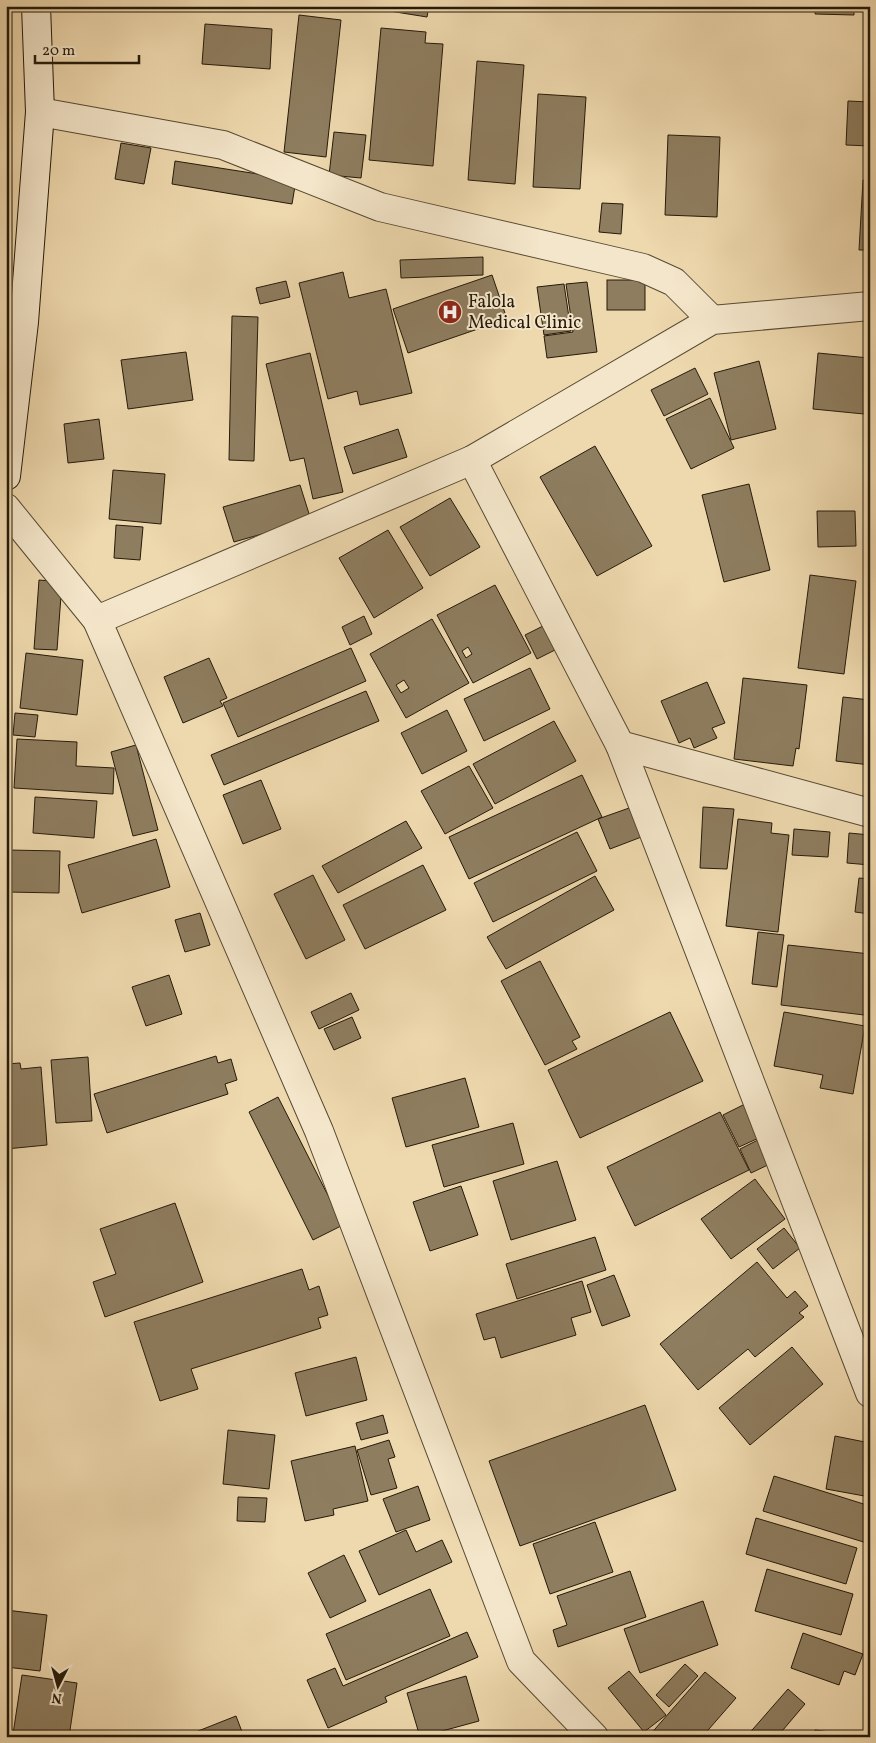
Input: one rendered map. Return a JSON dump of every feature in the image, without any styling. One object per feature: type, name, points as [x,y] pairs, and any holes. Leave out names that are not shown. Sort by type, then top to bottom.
[{"type":"street","points":[[6,476],[24,322],[40,112],[36,6]]},
{"type":"street","points":[[40,112],[223,145],[380,207],[643,268],[674,282],[712,320]]},
{"type":"street","points":[[97,620],[472,460],[712,320],[870,306]]},
{"type":"street","points":[[472,460],[620,745],[870,1392]]},
{"type":"street","points":[[6,508],[97,620],[319,1131],[520,1661],[594,1737]]},
{"type":"street","points":[[620,745],[870,813]]},
{"type":"building","points":[[358,6],[429,6],[427,17]]},
{"type":"building","points":[[816,6],[854,6],[854,15],[815,14]]},
{"type":"building","points":[[299,15],[341,20],[326,157],[284,152]]},
{"type":"building","points":[[205,24],[272,29],[270,69],[202,64]]},
{"type":"building","points":[[381,28],[426,32],[425,43],[443,44],[433,166],[369,160]]},
{"type":"building","points":[[477,61],[524,65],[515,184],[468,180]]},
{"type":"building","points":[[538,94],[586,97],[580,189],[533,187]]},
{"type":"building","points":[[848,101],[870,102],[870,146],[846,145]]},
{"type":"building","points":[[334,132],[366,135],[361,178],[329,175]]},
{"type":"building","points":[[668,135],[720,137],[717,217],[665,215]]},
{"type":"building","points":[[121,143],[151,148],[144,184],[115,179]]},
{"type":"building","points":[[175,161],[296,180],[292,204],[172,184]]},
{"type":"building","points":[[863,180],[870,180],[870,250],[859,250]]},
{"type":"building","points":[[602,203],[623,204],[621,234],[599,232]]},
{"type":"building","points":[[483,257],[483,275],[401,278],[400,260]]},
{"type":"building","points":[[343,272],[349,298],[386,289],[412,393],[360,405],[357,391],[328,399],[299,283]]},
{"type":"building","points":[[492,275],[507,319],[408,353],[393,309]]},
{"type":"building","points":[[607,280],[645,280],[645,310],[607,310]]},
{"type":"building","points":[[286,281],[290,297],[260,304],[256,288]]},
{"type":"building","points":[[587,282],[597,352],[547,358],[544,336],[573,332],[566,284]]},
{"type":"building","points":[[564,284],[571,331],[544,335],[537,287]]},
{"type":"building","points":[[232,316],[258,317],[254,461],[229,460]]},
{"type":"building","points":[[186,352],[193,400],[128,409],[121,360]]},
{"type":"building","points":[[310,353],[343,492],[313,499],[304,458],[290,461],[266,364]]},
{"type":"building","points":[[818,353],[869,358],[864,414],[813,409]]},
{"type":"building","points":[[759,361],[776,429],[731,440],[714,373]]},
{"type":"building","points":[[695,368],[708,394],[664,416],[651,390]]},
{"type":"building","points":[[710,398],[734,448],[691,469],[666,419]]},
{"type":"building","points":[[99,419],[104,459],[68,463],[64,424]]},
{"type":"building","points":[[398,429],[407,457],[353,474],[344,447]]},
{"type":"building","points":[[870,439],[870,468],[867,467]]},
{"type":"building","points":[[595,446],[652,546],[597,576],[540,477]]},
{"type":"building","points":[[113,470],[165,474],[161,524],[109,519]]},
{"type":"building","points":[[749,484],[770,570],[724,582],[702,495]]},
{"type":"building","points":[[300,485],[311,520],[234,542],[223,507]]},
{"type":"building","points":[[450,498],[480,547],[430,576],[400,527]]},
{"type":"building","points":[[817,511],[855,511],[856,546],[818,547]]},
{"type":"building","points":[[116,525],[143,527],[140,560],[114,558]]},
{"type":"building","points":[[388,530],[423,588],[374,618],[339,558]]},
{"type":"building","points":[[810,575],[856,581],[844,674],[798,668]]},
{"type":"building","points":[[39,580],[62,582],[57,650],[34,649]]},
{"type":"building","points":[[495,585],[531,653],[473,683],[437,615]],"holes":[[[468,647],[472,654],[466,658],[462,651]]]},
{"type":"building","points":[[364,616],[372,634],[350,645],[342,627]]},
{"type":"building","points":[[432,619],[469,683],[406,718],[370,654]],"holes":[[[404,680],[409,688],[401,693],[396,685]]]},
{"type":"building","points":[[547,624],[559,648],[537,659],[525,635]]},
{"type":"building","points":[[351,648],[366,681],[238,737],[223,703]]},
{"type":"building","points":[[26,653],[83,660],[77,715],[20,708]]},
{"type":"building","points":[[209,658],[227,698],[220,701],[223,706],[183,723],[164,677]]},
{"type":"building","points":[[530,668],[550,709],[484,741],[464,699]]},
{"type":"building","points":[[743,678],[807,685],[799,749],[796,748],[793,766],[734,759]]},
{"type":"building","points":[[707,682],[725,723],[712,728],[717,738],[694,748],[690,738],[679,743],[661,701]]},
{"type":"building","points":[[366,691],[379,721],[224,785],[211,755]]},
{"type":"building","points":[[843,697],[870,700],[870,765],[836,761]]},
{"type":"building","points":[[447,710],[467,751],[422,774],[401,733]]},
{"type":"building","points":[[15,713],[38,715],[35,737],[13,735]]},
{"type":"building","points":[[554,721],[576,761],[495,804],[473,764]]},
{"type":"building","points":[[17,739],[77,742],[76,766],[114,768],[113,794],[14,788]]},
{"type":"building","points":[[136,745],[158,830],[133,836],[111,752]]},
{"type":"building","points":[[469,766],[493,808],[445,834],[421,791]]},
{"type":"building","points":[[582,775],[602,817],[469,879],[449,837]]},
{"type":"building","points":[[261,780],[281,829],[243,844],[223,795]]},
{"type":"building","points":[[35,797],[97,801],[94,838],[33,833]]},
{"type":"building","points":[[632,807],[644,836],[610,849],[598,819]]},
{"type":"building","points":[[703,807],[734,809],[727,869],[700,868]]},
{"type":"building","points":[[738,819],[772,823],[771,833],[789,835],[778,932],[726,926]]},
{"type":"building","points":[[406,821],[422,848],[338,893],[322,866]]},
{"type":"building","points":[[794,829],[830,832],[828,857],[792,855]]},
{"type":"building","points":[[577,832],[597,871],[493,922],[474,883]]},
{"type":"building","points":[[849,833],[870,835],[870,865],[847,863]]},
{"type":"building","points":[[156,839],[170,887],[82,913],[68,865]]},
{"type":"building","points":[[8,850],[60,851],[59,893],[7,892]]},
{"type":"building","points":[[423,865],[446,910],[365,949],[343,905]]},
{"type":"building","points":[[313,875],[345,940],[306,959],[274,894]]},
{"type":"building","points":[[595,876],[614,910],[506,969],[487,937]]},
{"type":"building","points":[[859,878],[870,879],[870,914],[855,912]]},
{"type":"building","points":[[200,913],[210,945],[185,952],[175,920]]},
{"type":"building","points":[[758,932],[784,935],[777,987],[752,984]]},
{"type":"building","points":[[788,945],[870,954],[864,1015],[781,1005]]},
{"type":"building","points":[[540,961],[580,1037],[572,1041],[577,1049],[545,1065],[501,981]]},
{"type":"building","points":[[169,975],[182,1014],[146,1026],[132,987]]},
{"type":"building","points":[[351,993],[359,1010],[319,1029],[311,1012]]},
{"type":"building","points":[[670,1012],[703,1081],[580,1138],[548,1070]]},
{"type":"building","points":[[784,1012],[865,1026],[853,1094],[820,1088],[823,1075],[774,1066]]},
{"type":"building","points":[[352,1017],[361,1038],[334,1050],[324,1029]]},
{"type":"building","points":[[216,1056],[218,1063],[231,1059],[237,1080],[225,1084],[228,1094],[107,1133],[94,1094]]},
{"type":"building","points":[[88,1057],[92,1121],[56,1123],[51,1060]]},
{"type":"building","points":[[20,1063],[21,1069],[41,1067],[47,1145],[6,1149],[6,1064]]},
{"type":"building","points":[[465,1078],[479,1127],[406,1147],[392,1098]]},
{"type":"building","points":[[278,1097],[343,1225],[313,1240],[249,1112]]},
{"type":"building","points":[[745,1104],[761,1137],[739,1147],[723,1115]]},
{"type":"building","points":[[720,1112],[749,1170],[635,1226],[607,1167]]},
{"type":"building","points":[[513,1123],[524,1164],[444,1187],[432,1145]]},
{"type":"building","points":[[760,1139],[772,1163],[751,1173],[740,1149]]},
{"type":"building","points":[[557,1161],[576,1220],[511,1240],[493,1181]]},
{"type":"building","points":[[755,1179],[785,1219],[731,1259],[701,1219]]},
{"type":"building","points":[[461,1186],[478,1235],[430,1251],[413,1202]]},
{"type":"building","points":[[175,1203],[203,1282],[105,1317],[93,1282],[116,1274],[100,1229]]},
{"type":"building","points":[[784,1228],[800,1248],[773,1269],[757,1249]]},
{"type":"building","points":[[595,1237],[606,1270],[517,1299],[506,1264]]},
{"type":"building","points":[[757,1262],[787,1298],[795,1291],[808,1306],[799,1313],[804,1317],[755,1357],[748,1349],[698,1390],[660,1344]]},
{"type":"building","points":[[302,1269],[309,1290],[319,1286],[328,1315],[318,1318],[321,1328],[191,1369],[198,1389],[160,1401],[134,1322]]},
{"type":"building","points":[[614,1275],[630,1316],[602,1326],[587,1285]]},
{"type":"building","points":[[582,1281],[591,1312],[571,1318],[576,1335],[501,1358],[495,1337],[484,1340],[476,1314]]},
{"type":"building","points":[[792,1347],[823,1384],[750,1445],[719,1408]]},
{"type":"building","points":[[356,1357],[367,1400],[306,1416],[295,1373]]},
{"type":"building","points":[[645,1405],[676,1490],[520,1546],[489,1461]]},
{"type":"building","points":[[383,1415],[388,1433],[361,1440],[356,1423]]},
{"type":"building","points":[[228,1430],[275,1435],[269,1489],[223,1484]]},
{"type":"building","points":[[835,1436],[870,1443],[870,1497],[826,1489]]},
{"type":"building","points":[[389,1440],[395,1457],[388,1459],[397,1488],[371,1495],[357,1450]]},
{"type":"building","points":[[355,1446],[368,1501],[333,1509],[334,1515],[305,1521],[291,1461]]},
{"type":"building","points":[[774,1476],[870,1506],[870,1544],[763,1511]]},
{"type":"building","points":[[418,1486],[430,1520],[396,1532],[383,1499]]},
{"type":"building","points":[[238,1497],[267,1498],[265,1522],[237,1521]]},
{"type":"building","points":[[756,1518],[857,1548],[846,1584],[746,1554]]},
{"type":"building","points":[[595,1522],[613,1572],[550,1594],[533,1544]]},
{"type":"building","points":[[406,1530],[416,1552],[442,1540],[452,1562],[379,1595],[359,1551]]},
{"type":"building","points":[[344,1555],[366,1601],[330,1618],[308,1573]]},
{"type":"building","points":[[767,1569],[853,1594],[841,1635],[755,1611]]},
{"type":"building","points":[[630,1571],[646,1617],[558,1647],[553,1630],[567,1625],[557,1596]]},
{"type":"building","points":[[430,1589],[450,1636],[346,1680],[326,1634]]},
{"type":"building","points":[[703,1601],[718,1645],[640,1673],[624,1629]]},
{"type":"building","points":[[6,1610],[47,1615],[40,1671],[6,1667]]},
{"type":"building","points":[[467,1632],[478,1657],[385,1697],[387,1702],[328,1728],[307,1680],[335,1668],[343,1686]]},
{"type":"building","points":[[803,1633],[863,1654],[855,1675],[844,1671],[839,1685],[791,1668]]},
{"type":"building","points":[[685,1664],[698,1676],[669,1707],[656,1695]]},
{"type":"building","points":[[629,1671],[666,1715],[644,1732],[608,1688]]},
{"type":"building","points":[[705,1672],[736,1698],[702,1737],[648,1737]]},
{"type":"building","points":[[22,1675],[77,1683],[69,1737],[13,1734]]},
{"type":"building","points":[[466,1676],[479,1721],[420,1737],[407,1693]]},
{"type":"building","points":[[788,1689],[805,1704],[777,1737],[746,1737]]},
{"type":"building","points":[[236,1716],[244,1737],[183,1737]]},
{"type":"building","points":[[815,1730],[867,1737],[814,1737]]},
{"type":"place","name":"Falola Medical Clinic","points":[[450,312]]}]
